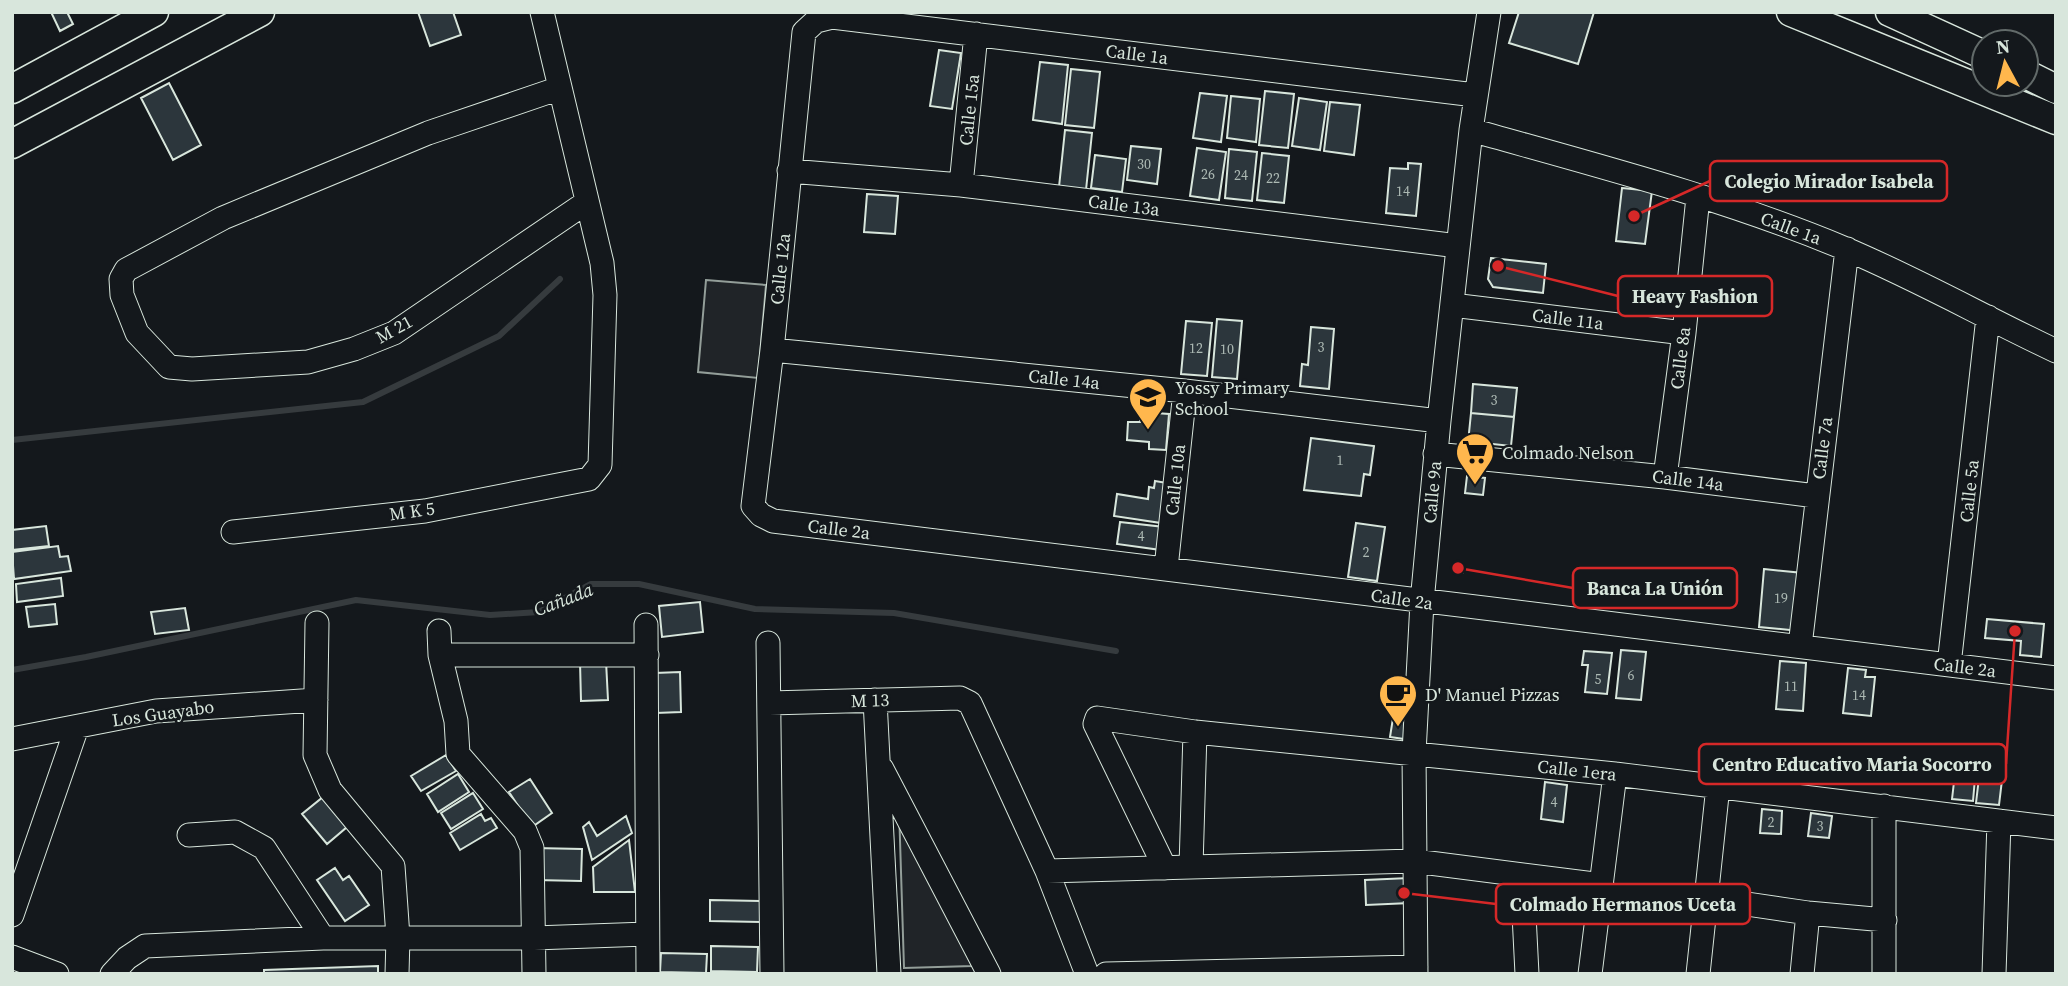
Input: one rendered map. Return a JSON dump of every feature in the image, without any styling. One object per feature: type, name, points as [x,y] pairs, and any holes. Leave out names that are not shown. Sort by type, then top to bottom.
[{"type":"main road","points":[[12,89],[154,12]]},
{"type":"main road","points":[[1791,12],[2056,120]]},
{"type":"main road","points":[[1890,12],[1927,19],[1970,46]]},
{"type":"main road","points":[[12,144],[259,13]]},
{"type":"main road","points":[[2040,81],[2056,89]]},
{"type":"street","points":[[542,12],[587,202]]},
{"type":"street","name":"Calle 9a","points":[[1416,971],[1414,753],[1422,601],[1435,454],[1471,130],[1489,12]]},
{"type":"street","name":"Calle 1a","points":[[804,32],[816,21],[832,17],[1475,95]]},
{"type":"street","name":"Calle 12a","points":[[753,506],[772,350],[804,32]]},
{"type":"street","name":"Calle 15a","points":[[961,186],[976,34]]},
{"type":"street","name":"M 21","points":[[560,88],[428,133],[223,218],[127,270],[121,279],[122,295],[136,333],[169,367],[180,370],[308,362],[354,349],[394,333],[587,202]]},
{"type":"street","name":"Calle 1a","points":[[1471,130],[1698,197],[1847,249],[2056,351]]},
{"type":"street","name":"Calle 13a","points":[[789,171],[961,186],[1458,246]]},
{"type":"street","name":"Calle 8a","points":[[1665,477],[1698,197]]},
{"type":"street","name":"M K 5","points":[[233,532],[425,511],[589,479],[600,466],[605,295],[602,263],[587,202]]},
{"type":"street","name":"Calle 7a","points":[[1800,646],[1847,249]]},
{"type":"street","name":"Calle 11a","points":[[1452,305],[1684,333]]},
{"type":"street","name":"Calle 5a","points":[[1949,665],[1988,317]]},
{"type":"street","name":"Calle 14a","points":[[772,350],[1185,391],[1439,421]]},
{"type":"street","name":"Calle 10a","points":[[1166,568],[1185,391]]},
{"type":"street","name":"Calle 14a","points":[[1435,454],[1665,477],[1816,496]]},
{"type":"street","name":"Calle 2a","points":[[753,506],[761,515],[773,521],[2056,678]]},
{"type":"street","points":[[317,623],[315,755],[330,790],[393,866],[398,937],[397,974]]},
{"type":"street","points":[[646,625],[648,974]]},
{"type":"street","points":[[439,631],[440,656],[456,721],[458,754],[525,831],[532,848],[534,974]]},
{"type":"street","points":[[768,643],[772,974]]},
{"type":"street","points":[[440,656],[647,655]]},
{"type":"street","name":"M 13","points":[[769,703],[960,698],[970,703],[1046,871]]},
{"type":"street","name":"Los Guayabo","points":[[12,739],[184,708],[316,700]]},
{"type":"street","points":[[875,700],[889,974]]},
{"type":"street","name":"Calle 1era","points":[[1165,868],[1095,724],[1097,718],[1195,732],[1615,774],[2056,828]]},
{"type":"street","points":[[12,915],[77,727]]},
{"type":"street","points":[[1191,867],[1195,732]]},
{"type":"street","points":[[878,762],[989,974]]},
{"type":"street","points":[[1590,974],[1615,774]]},
{"type":"street","points":[[1698,974],[1717,786]]},
{"type":"street","points":[[1884,806],[1884,974]]},
{"type":"street","points":[[1994,974],[1998,821]]},
{"type":"street","points":[[189,835],[234,832],[264,848],[323,938]]},
{"type":"street","points":[[1087,974],[1046,871],[1414,861],[1602,885]]},
{"type":"street","points":[[1522,875],[1527,974]]},
{"type":"street","points":[[1706,898],[1808,913],[1885,920]]},
{"type":"street","points":[[1802,974],[1808,913]]},
{"type":"street","points":[[112,974],[127,958],[145,946],[323,938],[534,938],[647,934]]},
{"type":"street","points":[[12,957],[57,974]]},
{"type":"street","points":[[1106,974],[1416,971]]},
{"type":"shaded area","points":[[706,280],[766,285],[758,378],[698,372]]},
{"type":"shaded area","points":[[899,808],[972,966],[904,968]]},
{"type":"building","points":[[51,12],[67,12],[73,24],[60,31]]},
{"type":"building","points":[[418,12],[453,12],[461,35],[430,46]]},
{"type":"building","points":[[1519,12],[1594,12],[1578,64],[1509,43]]},
{"type":"building","points":[[939,50],[961,53],[952,109],[930,106]]},
{"type":"building","points":[[1040,62],[1068,65],[1062,124],[1033,120]]},
{"type":"building","points":[[1071,69],[1100,72],[1094,128],[1065,125]]},
{"type":"building","points":[[169,83],[201,145],[173,160],[141,98]]},
{"type":"building","points":[[1265,91],[1294,94],[1288,148],[1259,145]]},
{"type":"building","points":[[1200,93],[1227,96],[1221,142],[1193,138]]},
{"type":"building","points":[[1231,96],[1260,99],[1256,142],[1227,138]]},
{"type":"building","points":[[1299,98],[1327,102],[1320,150],[1292,146]]},
{"type":"building","points":[[1330,102],[1360,105],[1354,155],[1324,151]]},
{"type":"building","points":[[1065,130],[1092,133],[1086,190],[1059,187]]},
{"type":"building","points":[[1131,146],[1161,149],[1157,184],[1127,180]]},
{"type":"building","points":[[1197,148],[1226,152],[1219,200],[1190,196]]},
{"type":"building","points":[[1229,149],[1257,152],[1252,201],[1225,198]]},
{"type":"building","points":[[1262,153],[1289,156],[1284,203],[1257,200]]},
{"type":"building","points":[[1095,155],[1126,159],[1122,192],[1091,188]]},
{"type":"building","points":[[1408,163],[1421,164],[1416,216],[1386,213],[1390,168],[1408,169]]},
{"type":"building","points":[[1622,188],[1652,191],[1645,244],[1616,241]]},
{"type":"building","points":[[867,194],[898,196],[895,234],[864,232]]},
{"type":"building","points":[[1491,258],[1546,264],[1543,293],[1493,287],[1488,279]]},
{"type":"building","points":[[1217,319],[1242,321],[1237,379],[1212,377]]},
{"type":"building","points":[[1186,321],[1212,323],[1207,376],[1181,374]]},
{"type":"building","points":[[1311,327],[1334,329],[1329,389],[1300,386],[1302,364],[1308,365]]},
{"type":"building","points":[[1473,384],[1517,388],[1514,417],[1471,413]]},
{"type":"building","name":"Yossy Primary School","points":[[1141,412],[1169,414],[1166,450],[1149,449],[1149,442],[1127,440],[1128,422],[1140,422]]},
{"type":"building","points":[[1471,413],[1514,417],[1511,446],[1474,442],[1469,433]]},
{"type":"building","points":[[1311,438],[1374,446],[1370,475],[1364,474],[1361,496],[1304,490]]},
{"type":"building","name":"Colmado Nelson","points":[[1467,476],[1485,478],[1483,495],[1465,493]]},
{"type":"building","points":[[1155,481],[1167,483],[1161,523],[1114,516],[1117,494],[1148,499],[1149,487],[1154,488]]},
{"type":"building","points":[[1120,522],[1164,527],[1161,550],[1117,544]]},
{"type":"building","points":[[1356,523],[1385,527],[1377,581],[1348,577]]},
{"type":"building","points":[[46,526],[49,546],[12,550],[12,530]]},
{"type":"building","points":[[58,546],[60,557],[68,556],[71,571],[14,579],[12,552]]},
{"type":"building","points":[[1454,563],[1463,564],[1463,573],[1454,573]]},
{"type":"building","points":[[1764,569],[1803,573],[1795,628],[1790,630],[1759,627]]},
{"type":"building","points":[[61,578],[63,596],[17,602],[16,584]]},
{"type":"building","points":[[700,602],[703,632],[662,637],[659,606]]},
{"type":"building","points":[[55,604],[57,624],[29,627],[26,607]]},
{"type":"building","points":[[185,608],[189,630],[155,634],[151,612]]},
{"type":"building","points":[[1987,619],[2044,624],[2041,657],[2020,655],[2021,641],[1985,638]]},
{"type":"building","points":[[1621,650],[1646,652],[1641,700],[1616,698]]},
{"type":"building","points":[[1584,651],[1612,653],[1607,694],[1585,692],[1588,665],[1582,665]]},
{"type":"building","points":[[606,661],[608,700],[581,701],[580,662]]},
{"type":"building","points":[[1780,661],[1806,663],[1803,711],[1776,709]]},
{"type":"building","points":[[1848,668],[1866,670],[1865,677],[1875,677],[1871,716],[1843,713]]},
{"type":"building","points":[[680,672],[681,712],[656,713],[655,673]]},
{"type":"building","name":"D' Manuel Pizzas","points":[[1393,718],[1407,719],[1404,739],[1390,737]]},
{"type":"building","points":[[1982,752],[2005,755],[1999,805],[1976,803]]},
{"type":"building","points":[[446,755],[456,771],[421,791],[411,776]]},
{"type":"building","points":[[1956,765],[1976,767],[1973,801],[1952,799]]},
{"type":"building","points":[[458,774],[469,792],[438,812],[427,794]]},
{"type":"building","points":[[530,779],[552,813],[532,827],[509,792]]},
{"type":"building","points":[[1545,782],[1567,785],[1563,822],[1541,819]]},
{"type":"building","points":[[473,793],[483,809],[451,829],[441,813]]},
{"type":"building","points":[[323,797],[347,827],[327,844],[302,814]]},
{"type":"building","points":[[1762,809],[1782,811],[1781,834],[1760,833]]},
{"type":"building","points":[[1811,813],[1832,816],[1829,838],[1808,836]]},
{"type":"building","points":[[481,814],[485,821],[491,818],[497,828],[460,850],[450,833]]},
{"type":"building","points":[[626,816],[632,833],[592,860],[583,827],[589,822],[597,836]]},
{"type":"building","points":[[629,840],[635,892],[594,892],[593,867]]},
{"type":"building","points":[[535,848],[582,849],[581,881],[535,880]]},
{"type":"building","points":[[335,868],[343,880],[349,876],[369,905],[345,921],[317,880]]},
{"type":"building","points":[[1409,878],[1410,903],[1366,905],[1365,880]]},
{"type":"building","points":[[710,900],[760,901],[760,922],[710,921]]},
{"type":"building","points":[[711,946],[758,947],[757,972],[711,971]]},
{"type":"building","points":[[661,953],[707,954],[706,973],[660,972]]},
{"type":"building","points":[[378,966],[378,974],[264,974],[264,970]]},
{"type":"waterway","points":[[12,440],[363,402],[499,336],[560,279]]},
{"type":"waterway","name":"Cañada","points":[[12,670],[356,600],[490,615],[539,612],[591,584],[639,584],[755,609],[894,613],[1116,651]]},
{"type":"place","name":"Colegio Mirador Isabela","points":[[1634,216]]},
{"type":"place","name":"Heavy Fashion","points":[[1498,266]]},
{"type":"place","name":"Yossy Primary School","points":[[1148,431]]},
{"type":"place","name":"Colmado Nelson","points":[[1475,486]]},
{"type":"place","name":"Banca La Unión","points":[[1458,568]]},
{"type":"place","name":"Centro Educativo Maria Socorro","points":[[2015,631]]},
{"type":"place","name":"D' Manuel Pizzas","points":[[1398,728]]},
{"type":"place","name":"Colmado Hermanos Uceta","points":[[1404,893]]}]
